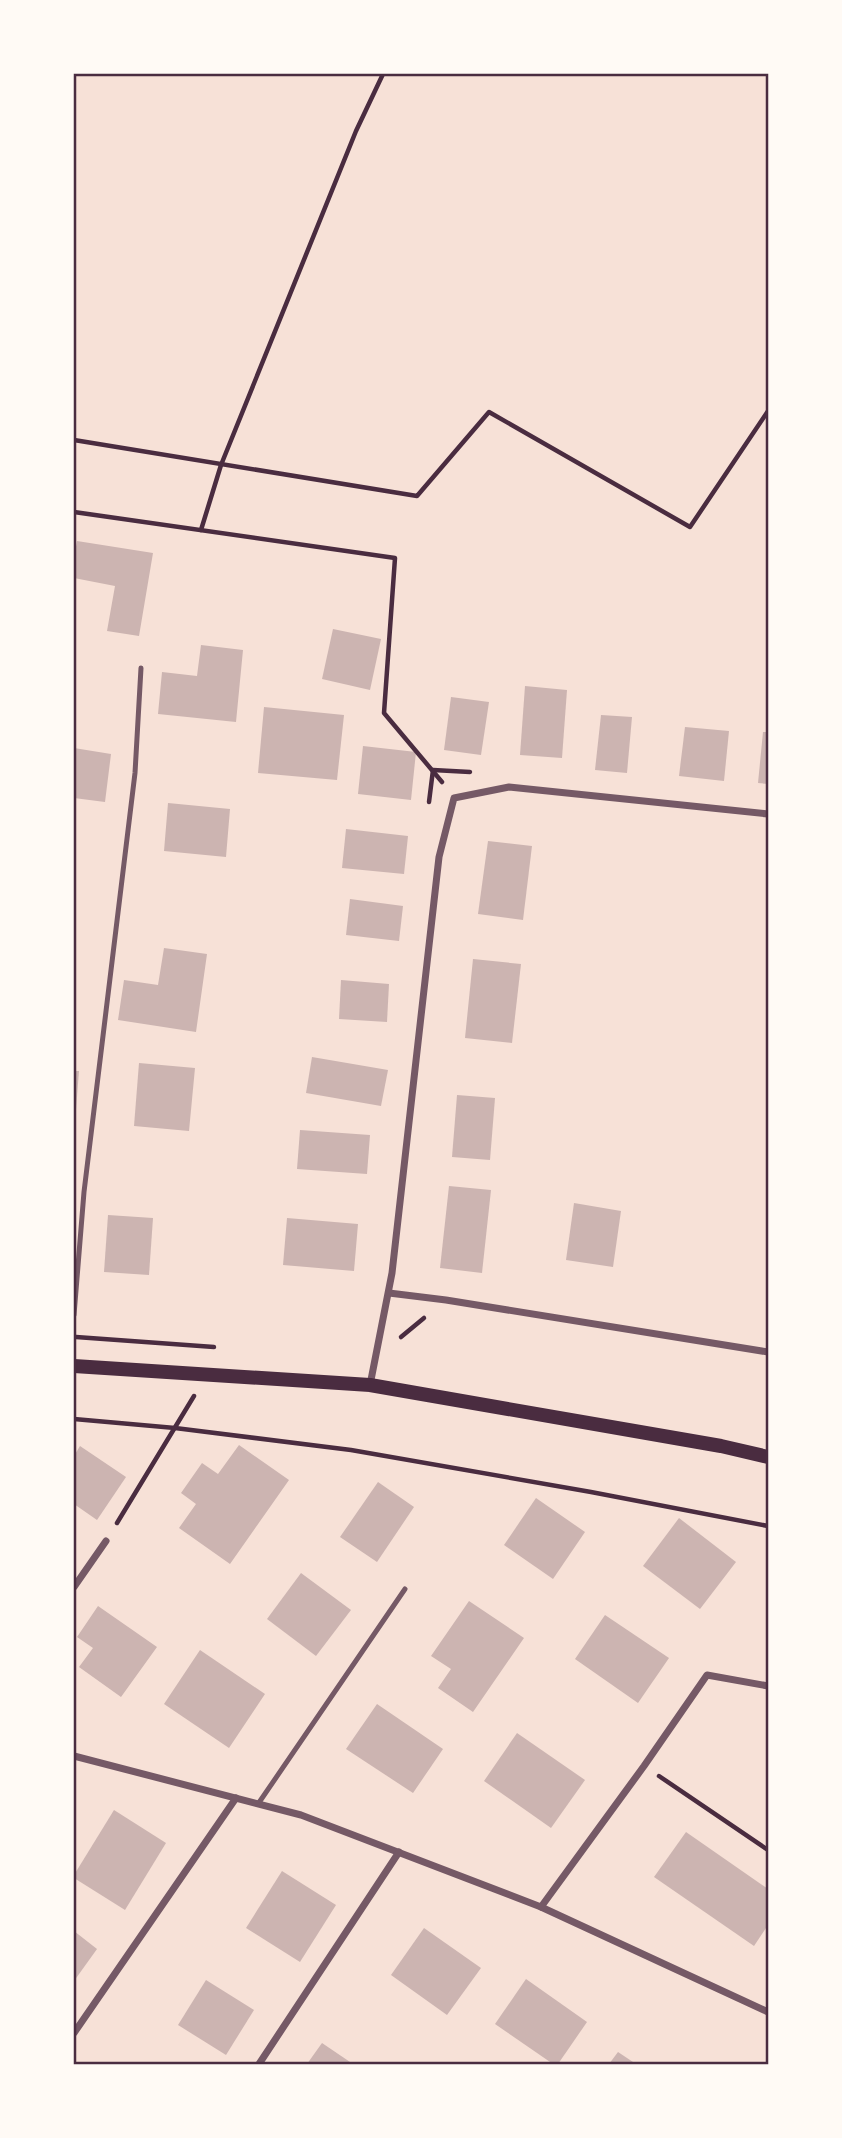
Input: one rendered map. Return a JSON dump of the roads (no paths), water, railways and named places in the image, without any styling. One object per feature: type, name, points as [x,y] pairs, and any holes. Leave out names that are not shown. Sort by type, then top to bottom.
[{"type":"main road","points":[[74,1366],[370,1385],[721,1446],[768,1457]]},
{"type":"street","points":[[370,1385],[389,1293],[439,857],[454,798],[509,786],[768,814]]},
{"type":"street","points":[[389,1293],[768,1352]]},
{"type":"street","points":[[74,1587],[106,1541]]},
{"type":"street","points":[[541,1907],[707,1675],[768,1686]]},
{"type":"street","points":[[74,1756],[300,1815],[541,1907],[768,2012]]},
{"type":"street","points":[[74,2033],[236,1798]]},
{"type":"street","points":[[259,2064],[399,1852]]},
{"type":"lane","points":[[74,1315],[84,1192],[135,773],[141,668]]},
{"type":"lane","points":[[258,1804],[405,1589]]}]
